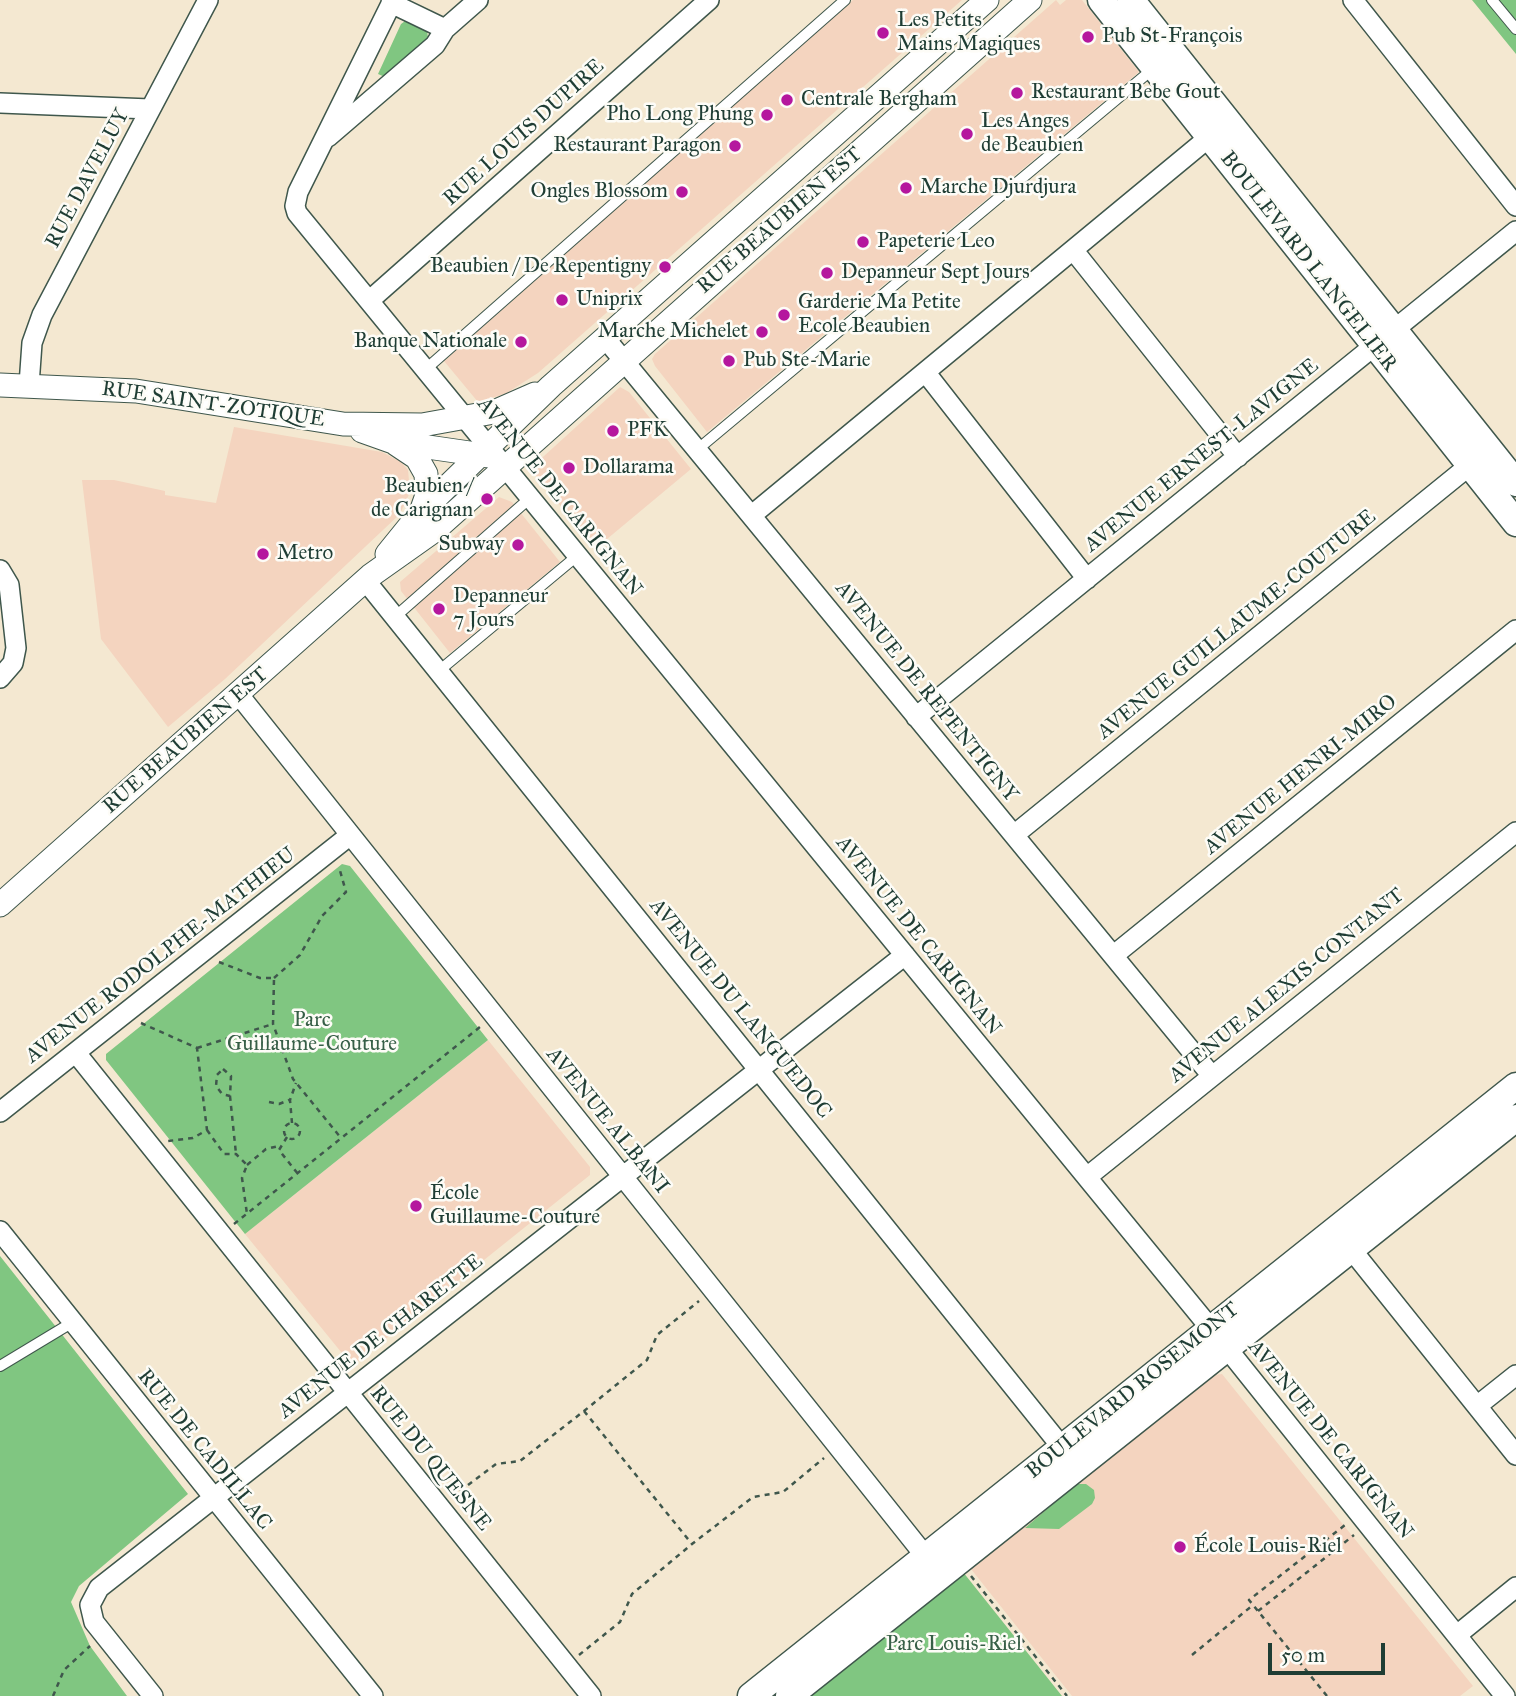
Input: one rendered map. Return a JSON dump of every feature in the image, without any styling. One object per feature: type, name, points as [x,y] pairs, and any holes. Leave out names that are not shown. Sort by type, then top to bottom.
[{"type":"main road","name":"BOULEVARD LANGELIER","points":[[1101,0],[1155,68],[1218,130]]},
{"type":"main road","name":"BOULEVARD LANGELIER","points":[[1131,0],[1218,130],[1480,458],[1516,523]]},
{"type":"main road","name":"BOULEVARD LANGELIER","points":[[1480,458],[1516,483]]},
{"type":"main road","name":"BOULEVARD ROSEMONT","points":[[751,1696],[933,1566],[1071,1457],[1219,1338],[1516,1086]]},
{"type":"main road","name":"BOULEVARD ROSEMONT","points":[[1219,1338],[1351,1249],[1516,1118]]},
{"type":"main road","name":"BOULEVARD ROSEMONT","points":[[789,1696],[933,1566]]},
{"type":"street","name":"RUE DAVELUY","points":[[29,385],[32,343],[42,314],[208,0]]},
{"type":"street","points":[[322,142],[435,45],[445,29],[478,0]]},
{"type":"street","name":"RUE LOUIS DUPIRE","points":[[370,300],[709,0]]},
{"type":"street","name":"RUE BEAUBIEN EST","points":[[0,905],[368,578],[435,530],[551,386],[987,0]]},
{"type":"street","name":"RUE BEAUBIEN EST","points":[[368,578],[421,512],[623,359],[1030,0]]},
{"type":"street","points":[[1353,0],[1516,206]]},
{"type":"street","points":[[322,142],[392,1],[445,29]]},
{"type":"street","points":[[0,103],[150,109]]},
{"type":"street","points":[[752,515],[1218,130]]},
{"type":"street","name":"AVENUE DE CARIGNAN","points":[[322,142],[298,192],[295,206],[302,220],[1219,1338],[1505,1696]]},
{"type":"street","points":[[825,143],[844,164]]},
{"type":"street","name":"AVENUE ERNEST-LAVIGNE","points":[[916,717],[1516,231]]},
{"type":"street","points":[[1074,251],[1238,457]]},
{"type":"street","points":[[695,258],[714,279]]},
{"type":"street","name":"AVENUE DE REPENTIGNY","points":[[605,338],[1212,1076]]},
{"type":"street","points":[[926,373],[1087,579]]},
{"type":"street","name":"RUE SAINT-ZOTIQUE","points":[[0,385],[136,391],[343,424],[422,425],[467,419]]},
{"type":"street","name":"RUE BEAUBIEN EST","points":[[467,419],[513,405],[551,386]]},
{"type":"street","name":"RUE SAINT-ZOTIQUE","points":[[343,424],[393,442],[496,456]]},
{"type":"street","points":[[393,442],[417,458],[426,474],[427,495],[421,512]]},
{"type":"street","name":"AVENUE GUILLAUME-COUTURE","points":[[1014,835],[1480,458]]},
{"type":"street","points":[[0,570],[9,585],[16,648],[13,663],[0,678]]},
{"type":"street","name":"AVENUE DU LANGUEDOC","points":[[368,578],[1071,1457]]},
{"type":"street","name":"AVENUE HENRI-MIRO","points":[[1114,955],[1516,630]]},
{"type":"street","name":"AVENUE ALBANI","points":[[239,695],[933,1566]]},
{"type":"street","name":"AVENUE ALEXIS-CONTANT","points":[[1087,1177],[1516,832]]},
{"type":"street","name":"AVENUE RODOLPHE-MATHIEU","points":[[0,1112],[349,836]]},
{"type":"street","name":"AVENUE DE CHARETTE","points":[[153,1696],[94,1622],[90,1605],[99,1588],[905,955]]},
{"type":"street","points":[[81,1050],[343,1368],[354,1371]]},
{"type":"street","name":"RUE DU QUESNE","points":[[81,1050],[348,1392],[591,1696]]},
{"type":"street","name":"RUE DE CADILLAC","points":[[0,1231],[373,1696]]},
{"type":"street","points":[[1351,1249],[1516,1455]]},
{"type":"street","points":[[1477,1406],[1516,1375]]},
{"type":"street","points":[[1457,1635],[1516,1587]]},
{"type":"lane","points":[[426,369],[845,0]]},
{"type":"lane","points":[[1492,0],[1516,29]]},
{"type":"lane","points":[[698,449],[1155,68]]},
{"type":"lane","points":[[396,616],[530,498]]},
{"type":"lane","points":[[440,670],[577,556]]},
{"type":"lane","points":[[0,1366],[73,1322]]},
{"type":"path","points":[[216,961],[260,978],[274,978],[300,955],[322,916],[346,892],[338,864]]},
{"type":"path","points":[[274,978],[273,1024],[296,1083],[341,1138]]},
{"type":"path","points":[[139,1023],[197,1048],[273,1024]]},
{"type":"path","points":[[234,1224],[480,1026]]},
{"type":"path","points":[[197,1048],[207,1130],[223,1154],[236,1154]]},
{"type":"path","points":[[230,1096],[222,1094],[216,1086],[217,1075],[223,1069],[231,1076],[230,1096],[236,1154],[247,1165]]},
{"type":"path","points":[[292,1123],[290,1100],[296,1083]]},
{"type":"path","points":[[269,1102],[279,1104],[290,1100]]},
{"type":"path","points":[[292,1123],[285,1127],[287,1137],[279,1150],[298,1174]]},
{"type":"path","points":[[287,1137],[294,1139],[300,1134],[299,1127],[292,1123]]},
{"type":"path","points":[[167,1141],[193,1138],[207,1130]]},
{"type":"path","points":[[247,1214],[242,1178],[247,1165],[266,1149],[281,1146]]},
{"type":"path","points":[[452,1497],[496,1464],[520,1461],[584,1411],[647,1360],[657,1335],[699,1301]]},
{"type":"path","points":[[584,1411],[692,1544]]},
{"type":"path","points":[[579,1655],[620,1622],[632,1594],[692,1544],[753,1497],[783,1492],[824,1458]]},
{"type":"path","points":[[1327,1696],[1249,1600],[1346,1524]]},
{"type":"path","points":[[1258,1611],[1354,1535]]},
{"type":"path","points":[[966,1569],[1067,1696]]},
{"type":"path","points":[[1192,1655],[1253,1605]]},
{"type":"path","points":[[53,1696],[64,1670],[90,1646]]},
{"type":"shaded area","points":[[853,0],[962,0],[538,373],[505,394],[478,402],[444,361]]},
{"type":"shaded area","points":[[1056,0],[1060,5],[1066,0],[1082,0],[1139,72],[707,432],[655,366],[652,359],[655,354]]},
{"type":"shaded area","points":[[620,387],[629,392],[691,469],[595,549],[535,474],[533,466]]},
{"type":"shaded area","points":[[234,427],[382,452],[401,462],[408,470],[410,492],[400,514],[225,679],[168,727],[101,639],[82,480],[114,480],[165,491],[165,495],[216,503]]},
{"type":"shaded area","points":[[499,497],[512,502],[560,562],[450,653],[401,591],[400,582]]},
{"type":"shaded area","name":"École Guillaume-Couture","points":[[488,1040],[590,1167],[590,1175],[358,1361],[350,1363],[245,1234]]},
{"type":"shaded area","name":"École Louis-Riel","points":[[1222,1374],[1473,1686],[1460,1696],[1072,1696],[971,1569],[1214,1375]]},
{"type":"green space","points":[[1472,0],[1516,0],[1516,54]]},
{"type":"green space","points":[[408,19],[427,30],[428,38],[385,77],[378,74],[401,24]]},
{"type":"green space","name":"Parc Guillaume-Couture","points":[[342,864],[350,866],[488,1040],[245,1234],[106,1060],[106,1054]]},
{"type":"green space","points":[[0,1256],[188,1494],[79,1586],[71,1602],[90,1646],[127,1696],[0,1696]]},
{"type":"green space","points":[[1076,1484],[1086,1484],[1094,1490],[1095,1498],[1092,1504],[1059,1529],[1025,1528]]},
{"type":"green space","name":"Parc Louis-Riel","points":[[963,1572],[1062,1696],[809,1696]]},
{"type":"place","name":"Les Petits Mains Magiques","points":[[883,33]]},
{"type":"place","name":"Pub St-François","points":[[1088,37]]},
{"type":"place","name":"Restaurant Bebe Gout","points":[[1017,93]]},
{"type":"place","name":"Centrale Bergham","points":[[787,100]]},
{"type":"place","name":"Pho Long Phung","points":[[767,115]]},
{"type":"place","name":"Les Anges de Beaubien","points":[[967,134]]},
{"type":"place","name":"Restaurant Paragon","points":[[735,146]]},
{"type":"place","name":"Marche Djurdjura","points":[[906,188]]},
{"type":"place","name":"Ongles Blossom","points":[[682,192]]},
{"type":"place","name":"Papeterie Leo","points":[[863,242]]},
{"type":"place","name":"Beaubien / De Repentigny","points":[[665,267]]},
{"type":"place","name":"Depanneur Sept Jours","points":[[827,273]]},
{"type":"place","name":"Uniprix","points":[[562,300]]},
{"type":"place","name":"Garderie Ma Petite Ecole Beaubien","points":[[784,315]]},
{"type":"place","name":"Marche Michelet","points":[[762,332]]},
{"type":"place","name":"Banque Nationale","points":[[521,342]]},
{"type":"place","name":"Pub Ste-Marie","points":[[729,361]]},
{"type":"place","name":"PFK","points":[[613,431]]},
{"type":"place","name":"Dollarama","points":[[569,468]]},
{"type":"place","name":"Beaubien / de Carignan","points":[[487,499]]},
{"type":"place","name":"Subway","points":[[518,545]]},
{"type":"place","name":"Metro","points":[[263,554]]},
{"type":"place","name":"Depanneur 7 Jours","points":[[439,609]]},
{"type":"place","name":"École Guillaume-Couture","points":[[416,1206]]},
{"type":"place","name":"École Louis-Riel","points":[[1180,1547]]}]
